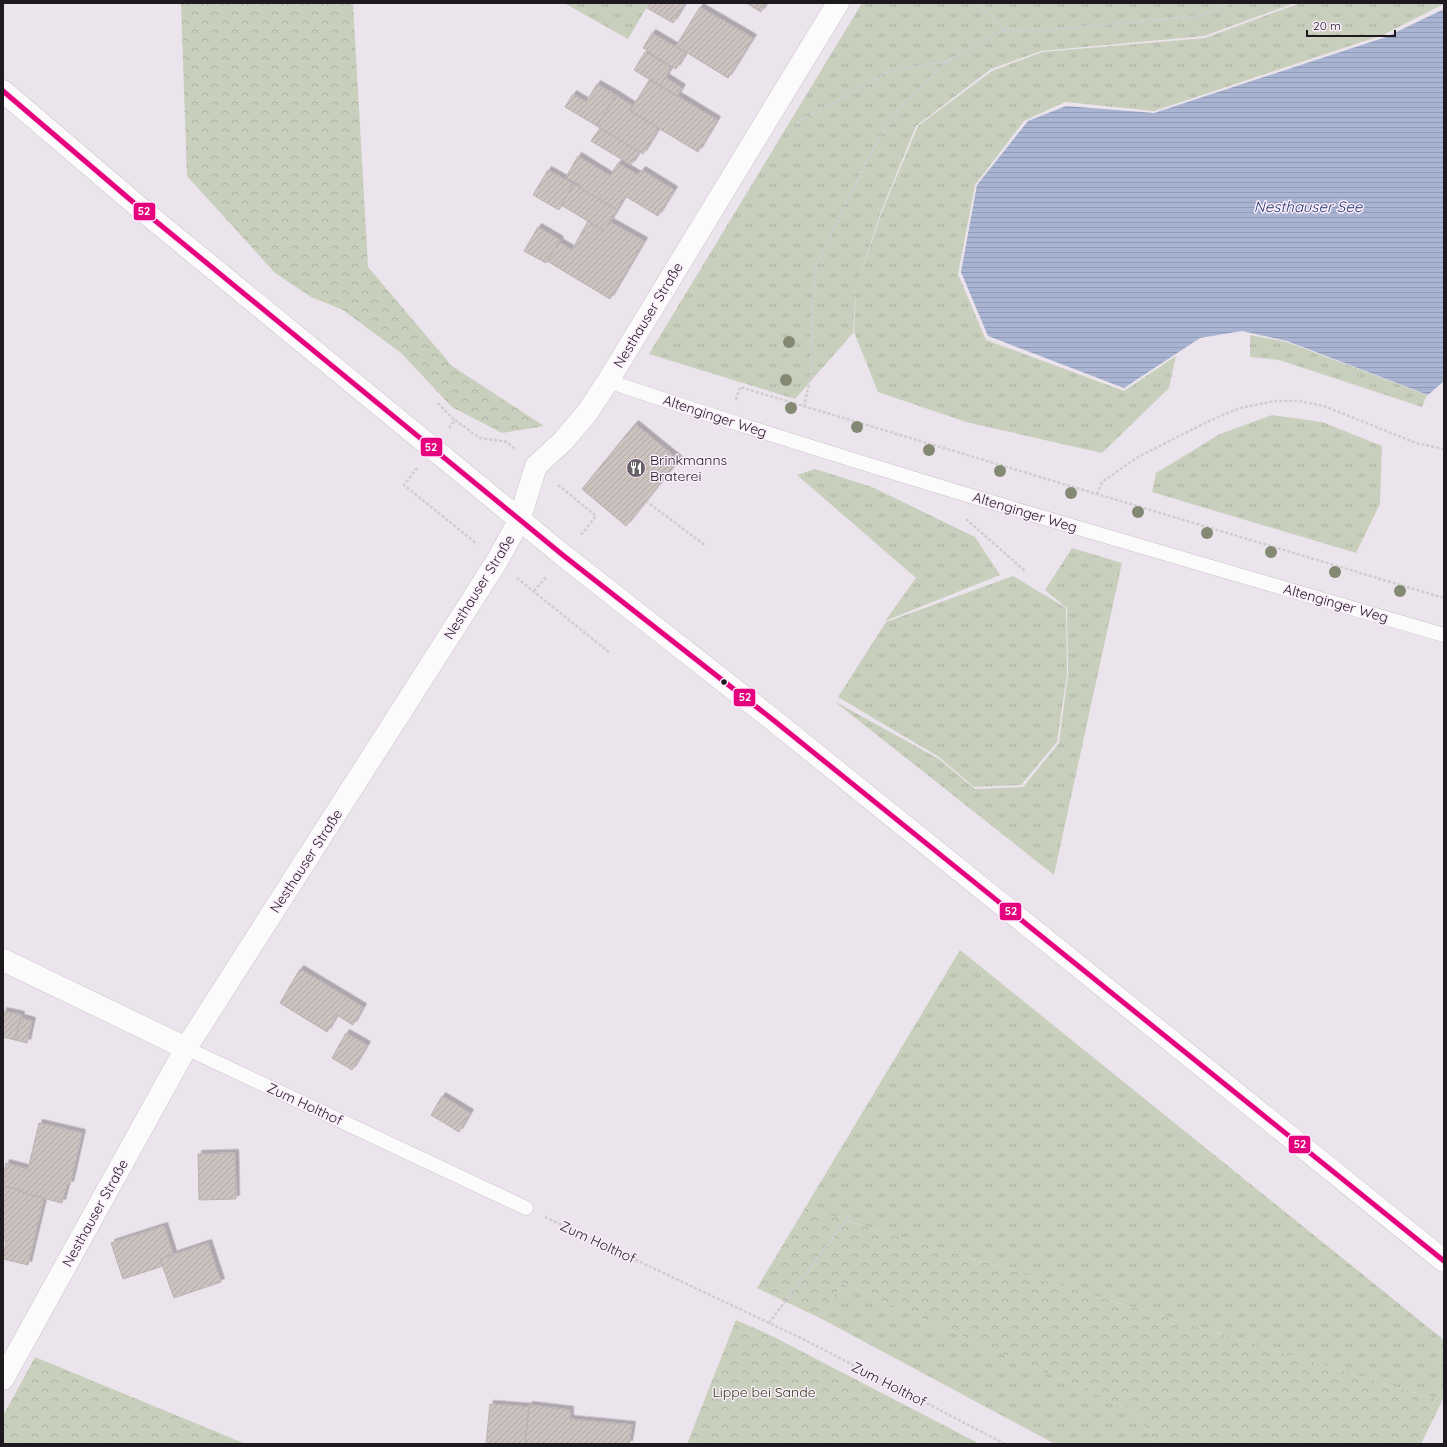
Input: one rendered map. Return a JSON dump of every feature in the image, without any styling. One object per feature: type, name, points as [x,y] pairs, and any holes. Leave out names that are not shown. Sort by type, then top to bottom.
[{"type":"main road","name":"Nesthauser Straße","points":[[3,1379],[186,1048],[497,561],[519,520],[536,466],[563,441],[587,413],[608,381],[838,3]]},
{"type":"main road","points":[[3,91],[147,214],[519,520],[772,719],[1444,1261]]},
{"type":"main road","points":[[3,960],[186,1048]]},
{"type":"lane","name":"Altenginger Weg","points":[[608,381],[729,422],[971,496],[1444,635]]},
{"type":"lane","name":"Zum Holthof","points":[[186,1048],[526,1208]]},
{"type":"path","points":[[981,3],[980,6],[1005,30]]},
{"type":"path","points":[[804,407],[811,375],[812,307],[816,266],[884,129],[906,101],[948,61],[1005,30],[1047,30],[1199,16],[1231,3]]},
{"type":"path","points":[[768,117],[789,128],[890,71],[948,61]]},
{"type":"path","points":[[729,422],[740,388],[1444,598]]},
{"type":"path","points":[[1098,494],[1102,482],[1138,457],[1211,420],[1240,408],[1275,400],[1299,401],[1324,406],[1416,443],[1444,449]]},
{"type":"path","points":[[438,403],[454,420]]},
{"type":"path","points":[[971,496],[965,517],[1025,571]]},
{"type":"path","points":[[646,501],[706,546]]},
{"type":"path","points":[[497,561],[610,653]]},
{"type":"path","name":"Zum Holthof","points":[[526,1208],[801,1338],[1005,1444]]},
{"type":"path","points":[[769,1323],[849,1216]]},
{"type":"green space","points":[[181,3],[353,3],[368,267],[452,366],[544,426],[502,433],[452,407],[401,353],[343,310],[311,297],[275,273],[187,176]]},
{"type":"green space","points":[[564,3],[649,3],[628,39]]},
{"type":"green space","points":[[862,3],[1295,3],[1204,36],[1041,51],[991,69],[916,126],[880,214],[856,288],[853,333],[795,399],[649,354]]},
{"type":"green space","points":[[1300,3],[1444,4],[1383,35],[1154,111],[1065,102],[1024,121],[975,185],[958,274],[986,340],[1124,391],[1176,356],[1169,388],[1102,453],[966,422],[878,392],[854,332],[856,288],[881,214],[918,126],[992,71],[1042,52],[1205,38]]},
{"type":"green space","points":[[1250,335],[1287,342],[1427,395],[1422,407],[1279,360],[1250,357]]},
{"type":"green space","points":[[1272,415],[1322,422],[1382,446],[1380,504],[1356,553],[1152,492],[1156,473],[1220,434]]},
{"type":"green space","points":[[815,469],[872,487],[975,537],[1000,575],[885,621],[916,578],[797,475]]},
{"type":"green space","points":[[1072,548],[1122,563],[1054,875],[834,701],[939,759],[975,789],[1023,787],[1059,743],[1068,674],[1067,608],[1045,590]]},
{"type":"green space","points":[[1013,576],[1066,608],[1067,674],[1057,742],[1021,785],[974,787],[939,757],[838,697],[886,622]]},
{"type":"green space","points":[[960,950],[1444,1340],[1444,1396],[1442,1401],[805,1208]]},
{"type":"green space","points":[[805,1208],[1442,1401],[1421,1444],[1156,1444],[1134,1411],[841,1283],[822,1319],[757,1288]]},
{"type":"green space","points":[[841,1283],[1134,1411],[1156,1444],[1055,1444],[822,1319]]},
{"type":"green space","name":"Lippe bei Sande","points":[[736,1320],[770,1335],[980,1444],[687,1444]]},
{"type":"green space","points":[[35,1357],[246,1444],[3,1444],[3,1416]]},
{"type":"water","name":"Nesthauser See","points":[[1444,9],[1444,381],[1428,395],[1287,341],[1242,331],[1200,338],[1124,388],[988,336],[961,272],[977,185],[1028,121],[1066,106],[1154,113],[1386,37]]},
{"type":"building","points":[[650,3],[685,3],[673,23],[647,8]]},
{"type":"building","points":[[746,3],[766,3],[761,12]]},
{"type":"building","points":[[700,7],[753,38],[728,78],[676,46]]},
{"type":"building","points":[[652,33],[686,53],[676,69],[643,48]]},
{"type":"building","points":[[645,52],[671,68],[660,86],[634,70]]},
{"type":"building","points":[[665,77],[682,88],[677,96],[660,86]]},
{"type":"building","points":[[650,79],[717,120],[698,152],[630,111]]},
{"type":"building","points":[[597,84],[616,95],[597,126],[565,107],[573,94],[586,102]]},
{"type":"building","points":[[616,95],[633,106],[630,111],[659,128],[643,154],[597,126]]},
{"type":"building","points":[[600,128],[639,152],[631,165],[591,141]]},
{"type":"building","points":[[578,156],[610,176],[618,163],[638,175],[642,170],[674,190],[658,216],[625,196],[617,210],[579,187],[580,185],[566,177]]},
{"type":"building","points":[[548,170],[573,184],[559,210],[533,195]]},
{"type":"building","points":[[574,184],[617,210],[604,231],[561,205]]},
{"type":"building","points":[[588,221],[604,231],[610,222],[644,241],[610,299],[547,261],[559,242],[572,250]]},
{"type":"building","points":[[538,227],[560,240],[546,263],[524,251]]},
{"type":"building","name":"Brinkmanns Braterei","points":[[635,424],[679,460],[626,526],[582,489]]},
{"type":"building","points":[[300,969],[363,1007],[353,1025],[337,1015],[327,1032],[280,1003]]},
{"type":"building","points":[[3,1011],[21,1015],[15,1040],[3,1037]]},
{"type":"building","points":[[21,1018],[32,1021],[27,1043],[15,1040]]},
{"type":"building","points":[[346,1033],[367,1045],[352,1070],[332,1058]]},
{"type":"building","points":[[442,1096],[470,1113],[459,1132],[431,1115]]},
{"type":"building","points":[[39,1123],[82,1133],[70,1185],[67,1184],[62,1203],[3,1186],[6,1163],[28,1169]]},
{"type":"building","points":[[235,1153],[236,1199],[199,1200],[198,1154]]},
{"type":"building","points":[[3,1186],[44,1198],[28,1265],[3,1259],[6,1242],[3,1241]]},
{"type":"building","points":[[164,1226],[173,1254],[160,1259],[163,1266],[123,1279],[111,1243]]},
{"type":"building","points":[[208,1243],[221,1282],[174,1298],[160,1259]]},
{"type":"building","points":[[490,1404],[529,1407],[525,1444],[486,1444]]},
{"type":"building","points":[[529,1405],[570,1410],[570,1419],[632,1425],[629,1444],[525,1444]]},
{"type":"transit line","name":"52","points":[[3,91],[147,214],[564,556],[772,719],[1444,1261]]},
{"type":"place","name":"Brinkmanns Braterei","points":[[636,468]]}]
